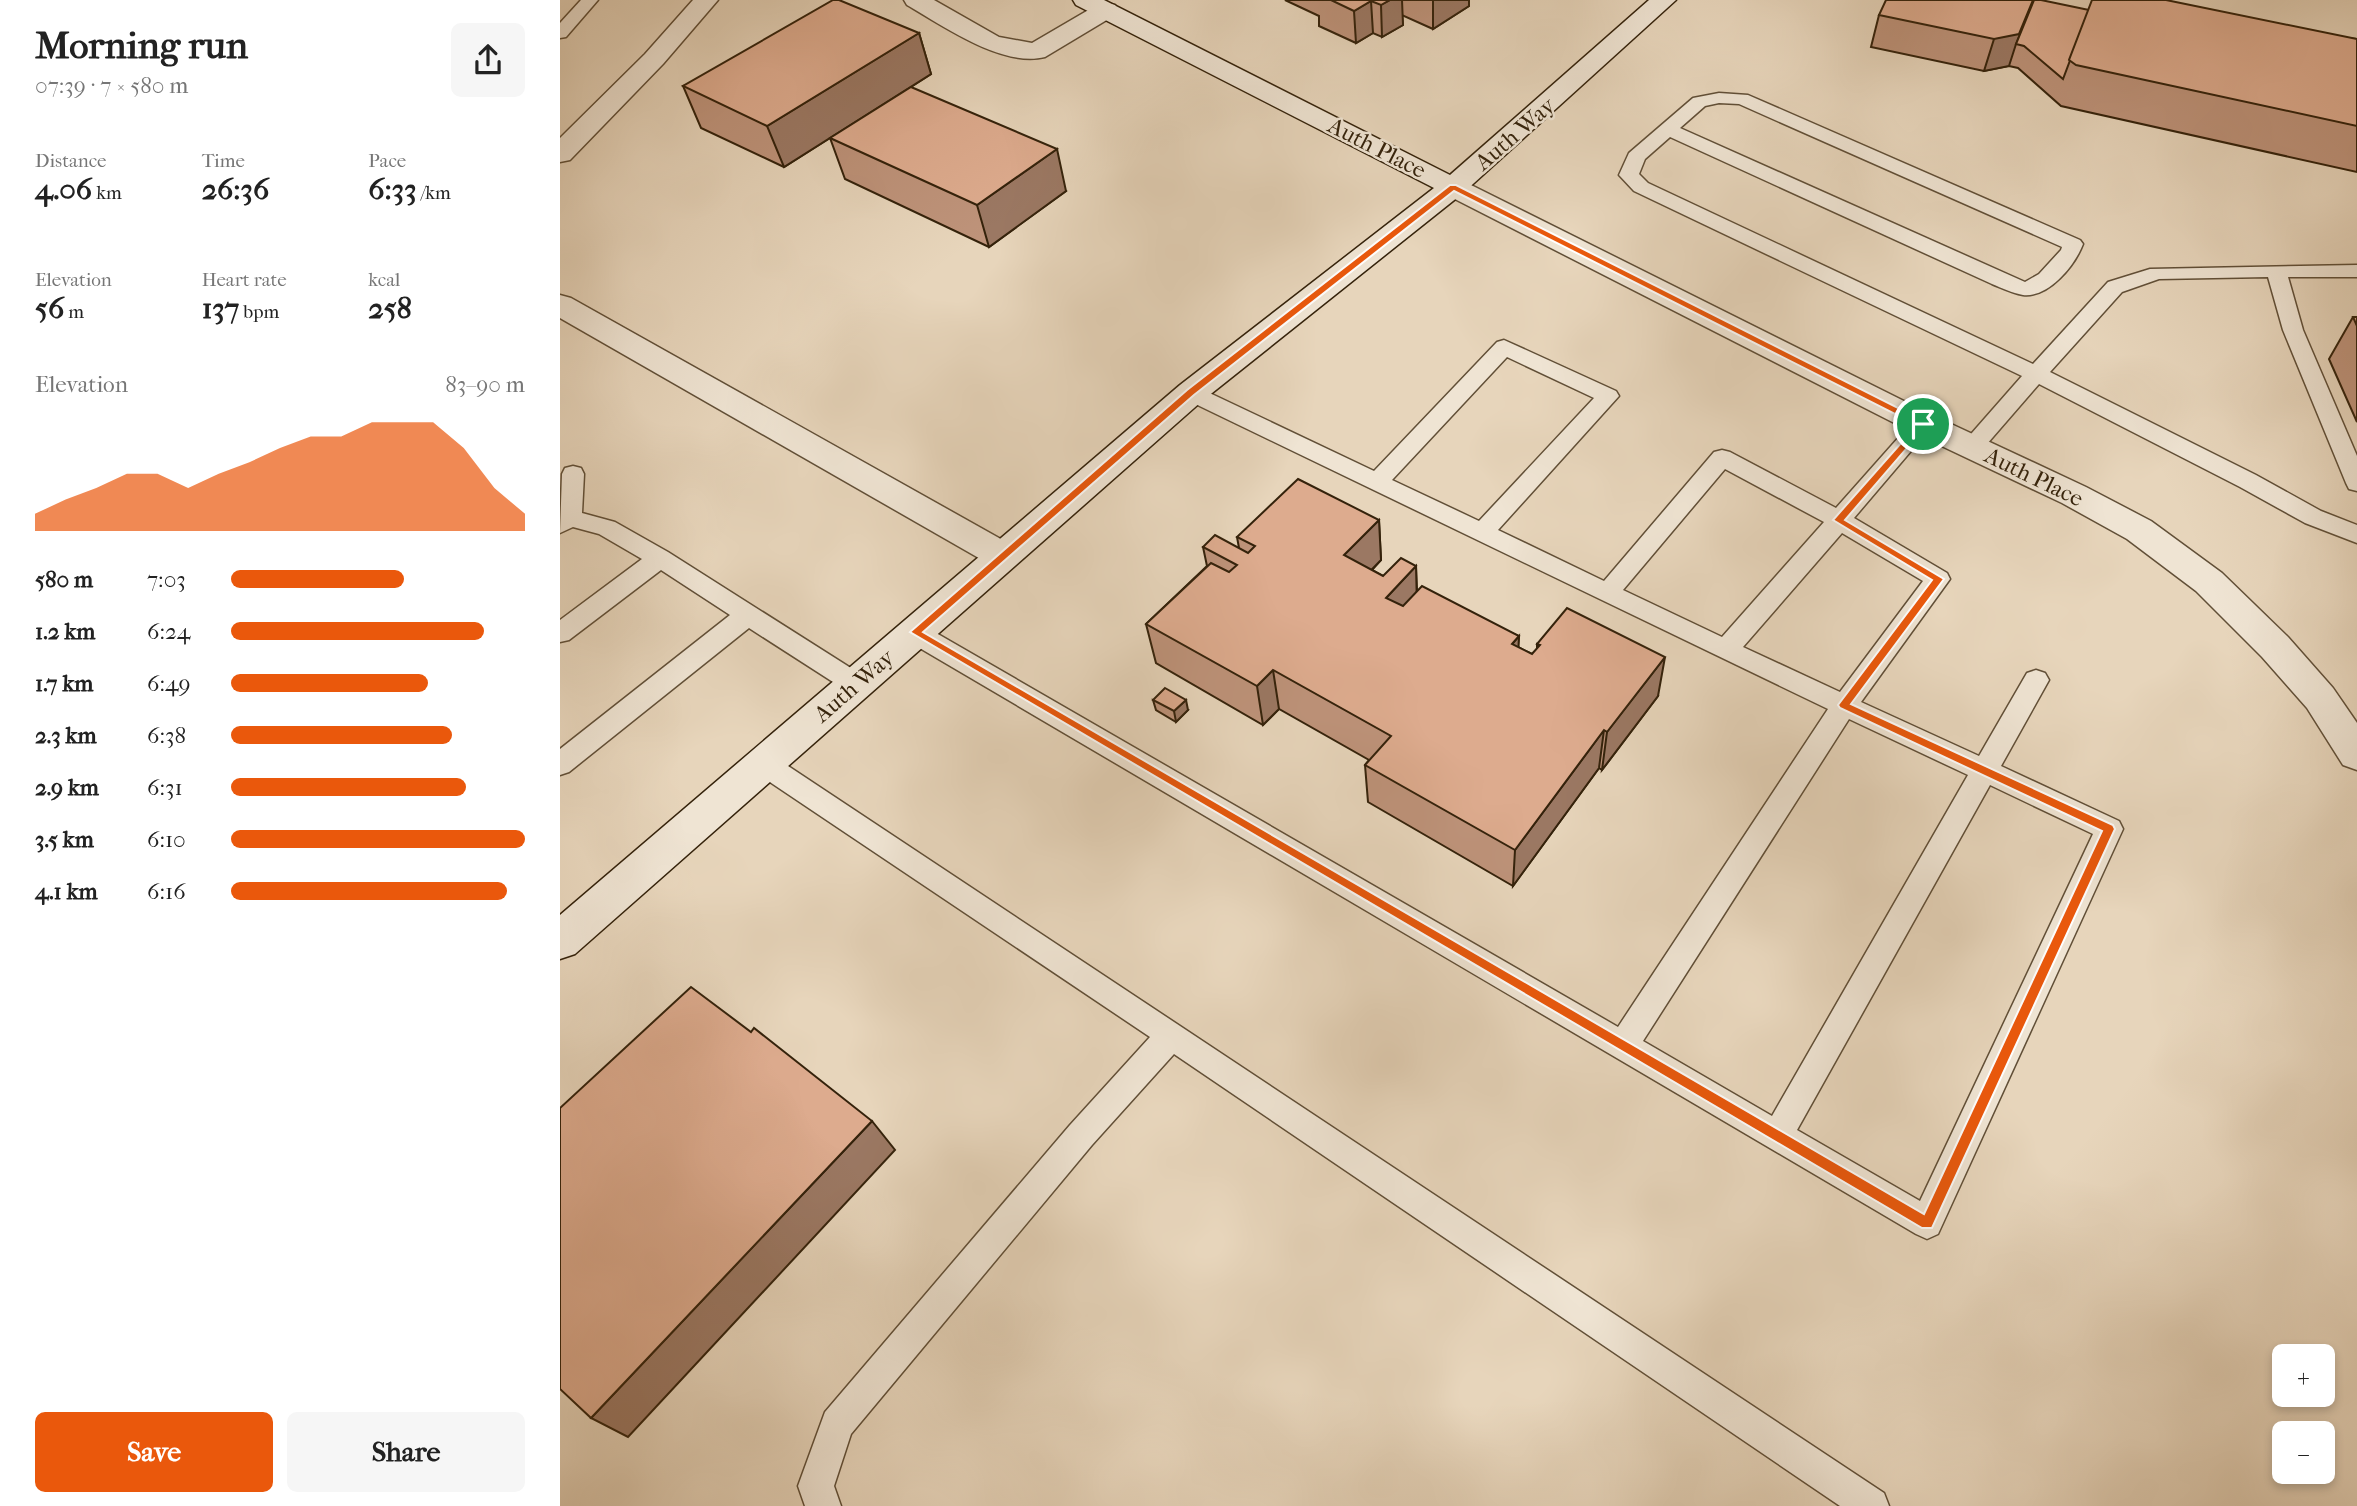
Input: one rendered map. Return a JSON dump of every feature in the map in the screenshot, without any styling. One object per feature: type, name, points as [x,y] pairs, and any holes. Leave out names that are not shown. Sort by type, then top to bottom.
[{"type":"street","points":[[560,153],[654,59],[706,0]]},
{"type":"street","points":[[916,0],[991,43],[1036,52],[1095,5]]},
{"type":"street","name":"Auth Way","points":[[560,942],[1191,393],[1453,187],[1664,0]]},
{"type":"street","name":"Auth Place","points":[[1095,5],[1923,424],[2074,495],[2139,530],[2209,582],[2275,647],[2320,698],[2357,754]]},
{"type":"street","points":[[560,305],[1003,556]]},
{"type":"lane","points":[[560,33],[590,0]]},
{"type":"lane","points":[[1668,129],[1999,279],[2027,289],[2039,285],[2072,252],[2073,244],[1742,99],[1719,97],[1699,102],[1668,129],[1636,157],[1629,175],[1641,187],[2036,374],[2248,481],[2313,517],[2357,534]]},
{"type":"lane","points":[[2276,271],[2293,330],[2357,484]]},
{"type":"lane","points":[[1972,447],[2115,287],[2157,273],[2357,271]]},
{"type":"lane","points":[[1377,482],[1504,347],[1608,397],[1482,533]]},
{"type":"lane","points":[[915,632],[1927,1223],[2109,829],[1726,650],[1191,393]]},
{"type":"lane","points":[[1726,650],[1923,424]]},
{"type":"lane","points":[[1607,593],[1721,458],[1839,520],[1938,579],[1844,705],[1623,1046]]},
{"type":"lane","points":[[573,474],[565,521],[607,528],[660,558],[856,684]]},
{"type":"lane","points":[[560,633],[660,558]]},
{"type":"lane","points":[[560,764],[748,615]]},
{"type":"lane","points":[[1777,1136],[2036,680]]},
{"type":"lane","points":[[764,764],[1871,1506]]},
{"type":"lane","points":[[823,1506],[816,1486],[837,1424],[1082,1135],[1171,1035]]},
{"type":"building","points":[[833,0],[839,0],[919,33],[767,126],[683,86]]},
{"type":"building","points":[[1331,0],[1390,0],[1381,5],[1371,1],[1354,11]]},
{"type":"building","points":[[1886,0],[2033,0],[2019,34],[1994,39],[1879,15]]},
{"type":"building","points":[[2034,0],[2089,10],[2063,79],[2024,46],[2016,44]]},
{"type":"building","points":[[2092,0],[2166,0],[2357,39],[2357,126],[2076,65],[2069,60]]},
{"type":"building","points":[[911,87],[1057,149],[977,205],[830,138]]},
{"type":"building","points":[[1298,479],[1379,520],[1344,555],[1383,576],[1401,558],[1416,566],[1386,598],[1403,606],[1422,586],[1519,636],[1512,644],[1532,654],[1567,608],[1665,657],[1607,732],[1604,730],[1515,850],[1365,765],[1391,736],[1273,670],[1257,686],[1146,624],[1211,563],[1229,572],[1237,565],[1203,547],[1215,535],[1248,553],[1255,546],[1237,537]]},
{"type":"building","points":[[1165,688],[1186,700],[1174,711],[1153,700]]},
{"type":"building","points":[[691,987],[751,1032],[754,1028],[872,1121],[591,1418],[560,1389],[560,1108]]},
{"type":"route","points":[[1453,187],[1923,424],[1839,520],[1938,579],[1844,705],[2109,829],[1927,1223],[915,632],[1191,393],[1453,187]]}]
